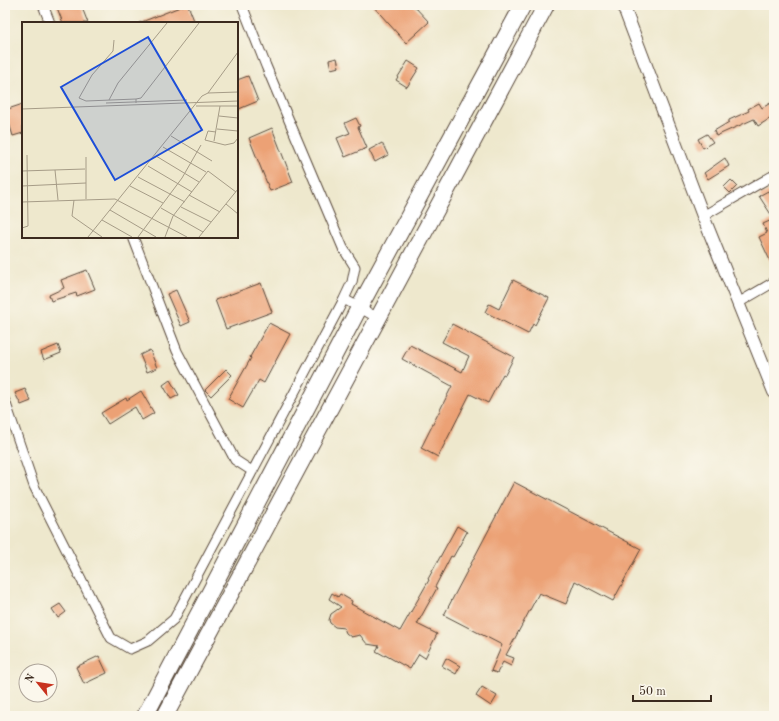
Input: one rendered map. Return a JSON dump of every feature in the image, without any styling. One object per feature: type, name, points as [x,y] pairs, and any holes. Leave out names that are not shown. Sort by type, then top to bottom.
[{"type":"highway","points":[[145,716],[359,308],[523,5]]},
{"type":"highway","points":[[165,716],[546,5]]},
{"type":"street","points":[[43,5],[50,22]]},
{"type":"street","points":[[5,401],[34,486],[111,638],[130,649],[148,641],[174,619],[344,300],[352,282],[355,266],[343,248],[266,66],[242,5]]},
{"type":"street","points":[[623,5],[703,216],[738,303],[771,378],[774,392]]},
{"type":"street","points":[[703,216],[774,175]]},
{"type":"street","points":[[133,238],[177,351],[235,460],[252,471]]},
{"type":"street","points":[[738,303],[774,282]]},
{"type":"street","points":[[344,300],[378,318]]},
{"type":"building","points":[[56,5],[81,5],[88,22],[63,22]]},
{"type":"building","points":[[188,5],[195,22],[142,22]]},
{"type":"building","points":[[372,5],[413,5],[429,22],[406,43]]},
{"type":"building","points":[[337,58],[339,67],[331,69],[329,60]]},
{"type":"building","points":[[408,61],[419,68],[407,87],[396,80]]},
{"type":"building","points":[[248,76],[258,101],[239,109],[238,106],[238,80]]},
{"type":"building","points":[[774,101],[774,116],[758,126],[754,119],[716,136],[714,131],[729,122],[729,120],[749,111],[748,109],[759,103],[762,108]]},
{"type":"building","points":[[22,104],[22,133],[13,136],[5,110]]},
{"type":"building","points":[[356,118],[360,126],[358,127],[367,148],[345,157],[337,138],[350,133],[345,123]]},
{"type":"building","points":[[272,128],[293,182],[270,191],[249,138]]},
{"type":"building","points":[[707,134],[713,142],[703,148],[698,139]]},
{"type":"building","points":[[382,143],[388,155],[375,162],[369,150]]},
{"type":"building","points":[[725,158],[729,166],[708,179],[704,173]]},
{"type":"building","points":[[731,180],[737,186],[730,193],[724,187]]},
{"type":"building","points":[[768,191],[774,200],[774,219],[759,196]]},
{"type":"building","points":[[774,219],[774,269],[759,237],[767,233],[763,224]]},
{"type":"building","points":[[87,270],[95,289],[77,296],[76,293],[51,301],[49,295],[64,288],[61,280]]},
{"type":"building","points":[[513,280],[549,298],[535,325],[533,324],[528,334],[485,312],[489,304],[499,309]]},
{"type":"building","points":[[261,283],[272,312],[226,329],[215,300]]},
{"type":"building","points":[[176,290],[190,322],[181,326],[167,294]]},
{"type":"building","points":[[269,323],[290,334],[264,383],[259,380],[243,408],[228,399]]},
{"type":"building","points":[[452,324],[514,357],[505,375],[503,374],[488,403],[470,394],[438,457],[421,448],[452,386],[402,359],[410,345],[462,372],[469,356],[442,342]]},
{"type":"building","points":[[58,345],[61,353],[44,360],[41,352]]},
{"type":"building","points":[[150,350],[157,368],[147,372],[140,355]]},
{"type":"building","points":[[226,369],[232,375],[211,396],[205,390]]},
{"type":"building","points":[[170,380],[179,395],[171,399],[163,385]]},
{"type":"building","points":[[25,389],[31,401],[21,405],[15,393]]},
{"type":"building","points":[[141,391],[154,413],[142,420],[135,407],[108,424],[101,413]]},
{"type":"building","points":[[514,482],[641,549],[613,601],[575,581],[566,604],[539,593],[506,655],[514,658],[511,666],[503,662],[497,673],[491,671],[502,645],[444,615]]},
{"type":"building","points":[[457,526],[467,532],[453,557],[451,556],[435,587],[437,588],[417,624],[437,634],[425,658],[419,654],[410,669],[376,651],[379,646],[367,644],[360,635],[351,637],[346,633],[344,628],[335,627],[330,623],[329,620],[331,614],[341,607],[329,599],[332,593],[338,597],[340,594],[352,601],[351,604],[400,631]]},
{"type":"building","points":[[60,604],[66,612],[58,618],[52,609]]},
{"type":"building","points":[[99,656],[107,673],[84,684],[76,667]]},
{"type":"building","points":[[446,658],[460,666],[456,674],[442,666]]},
{"type":"building","points":[[482,687],[497,696],[491,706],[476,696]]}]
